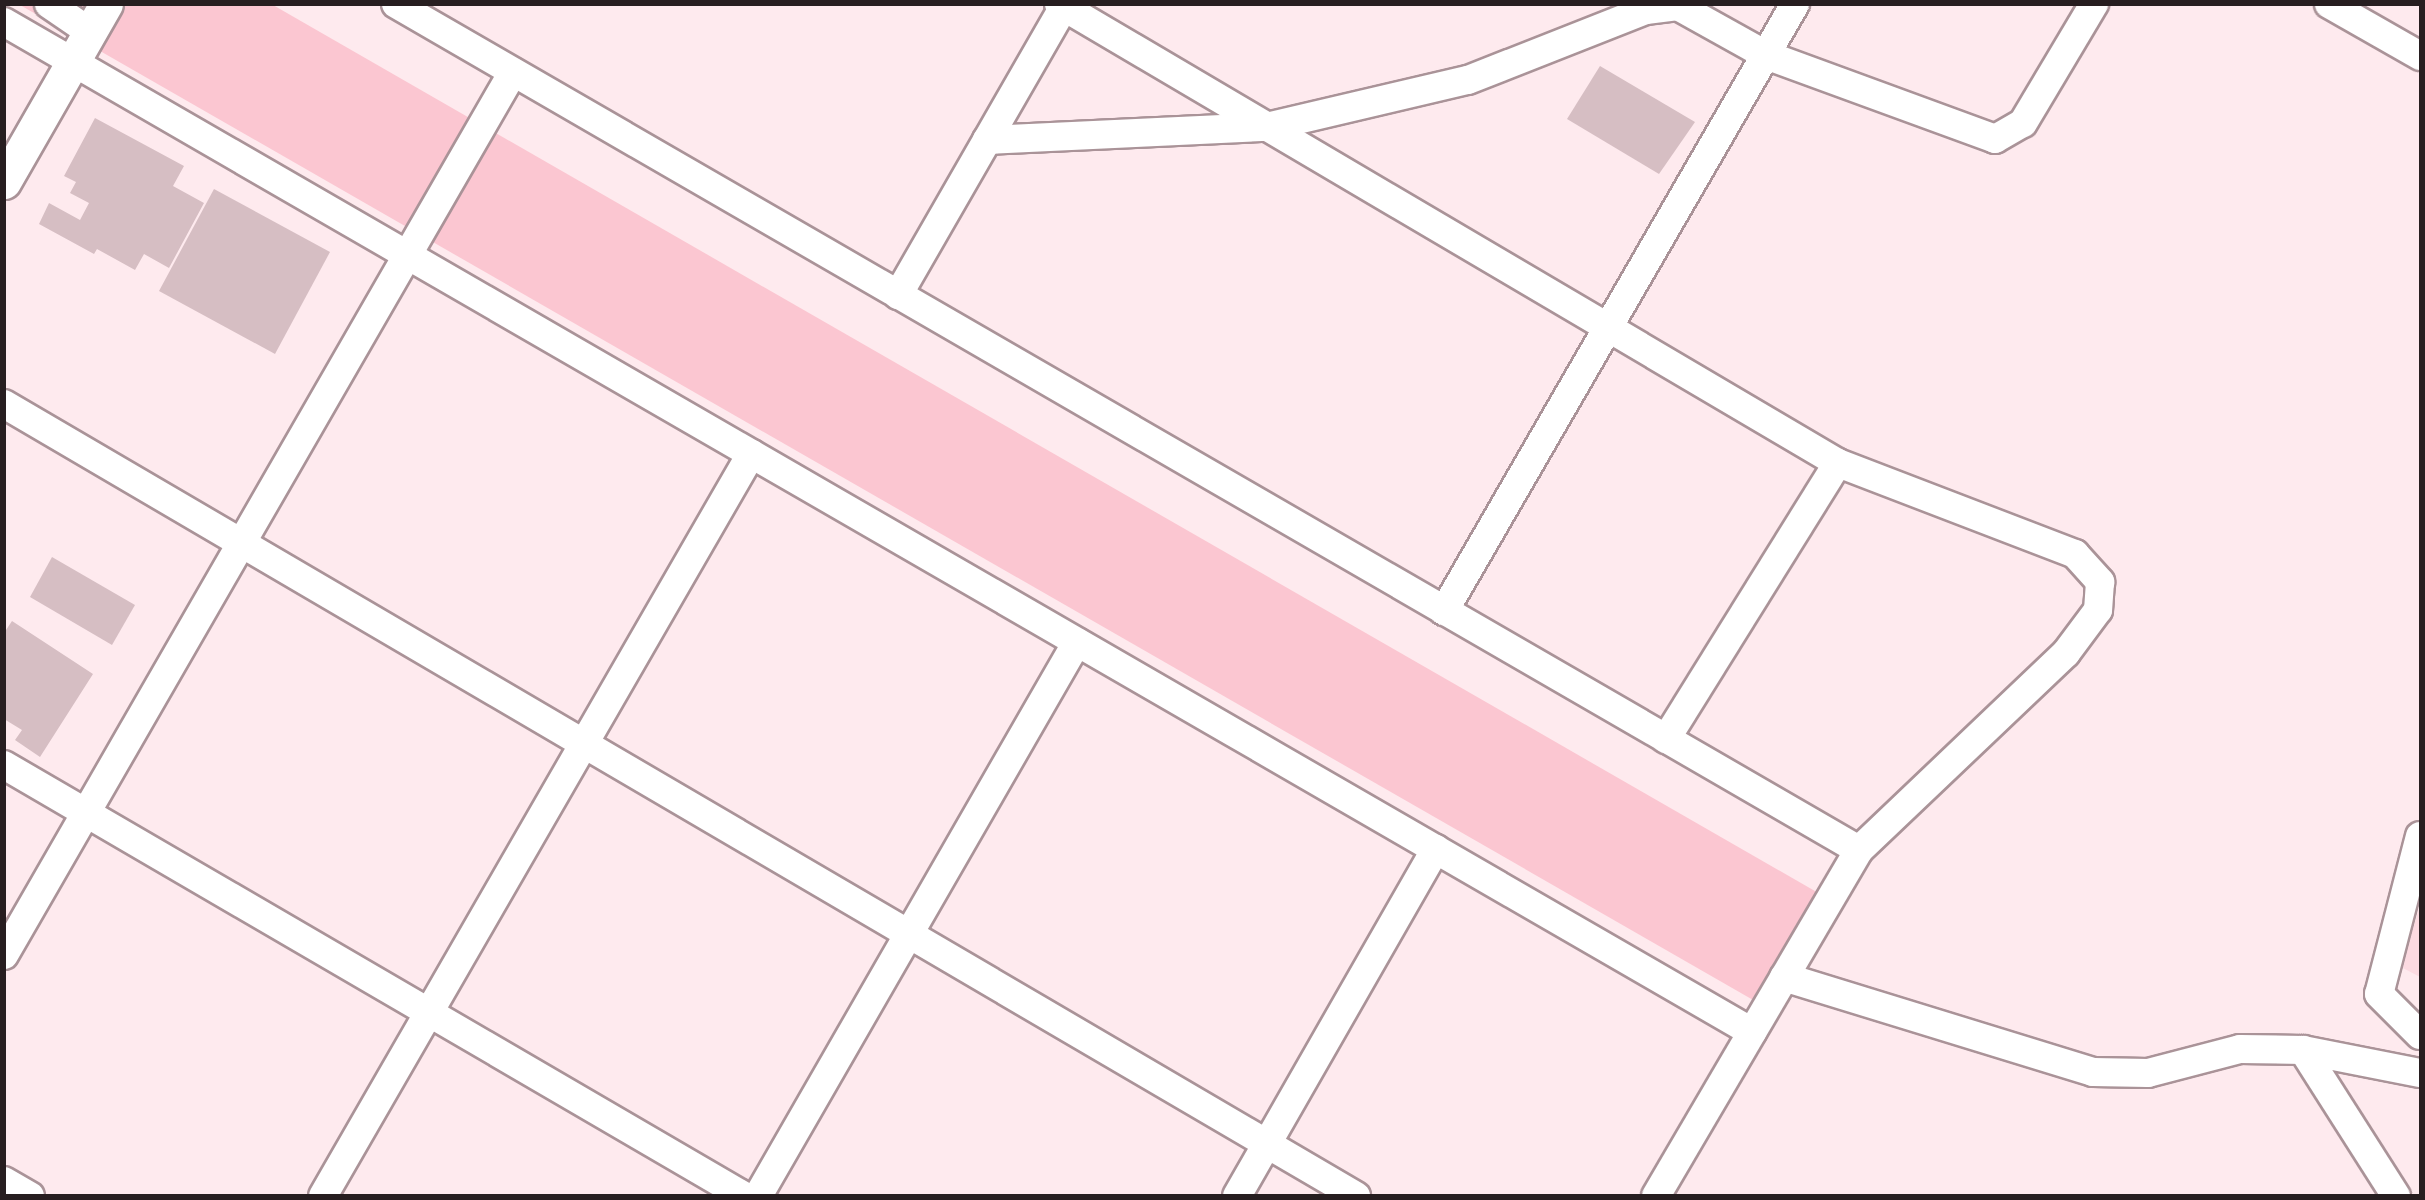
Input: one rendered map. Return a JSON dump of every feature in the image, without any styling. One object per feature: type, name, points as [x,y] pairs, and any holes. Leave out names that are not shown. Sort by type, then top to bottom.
[{"type":"main road","points":[[4,182],[98,18]]},
{"type":"street","points":[[49,4],[98,18]]},
{"type":"street","points":[[396,4],[1859,850]]},
{"type":"street","points":[[1444,611],[1795,4]]},
{"type":"street","points":[[987,140],[1267,127],[1468,80],[1646,10],[1678,6],[1766,55],[1995,139],[2023,123],[2094,4]]},
{"type":"street","points":[[2329,4],[2421,56]]},
{"type":"street","points":[[898,295],[1064,5],[1838,463],[2075,554],[2100,582],[2098,610],[2066,653],[1859,850],[1656,1196]]},
{"type":"street","points":[[4,22],[1752,1032]]},
{"type":"street","points":[[4,955],[513,72]]},
{"type":"street","points":[[4,404],[1356,1196]]},
{"type":"street","points":[[323,1196],[751,453]]},
{"type":"street","points":[[1666,739],[1838,463]]},
{"type":"street","points":[[758,1196],[1077,642]]},
{"type":"street","points":[[4,765],[744,1196]]},
{"type":"street","points":[[2421,836],[2379,994],[2421,1035]]},
{"type":"street","points":[[1237,1196],[1436,849]]},
{"type":"street","points":[[1784,977],[2093,1072],[2148,1074],[2240,1049],[2303,1050],[2421,1073]]},
{"type":"street","points":[[2303,1050],[2396,1196]]},
{"type":"street","points":[[4,1181],[30,1196]]},
{"type":"shaded area","points":[[20,5],[273,5],[1834,902],[1774,1012]]},
{"type":"shaded area","points":[[2420,906],[2420,977],[2401,967]]},
{"type":"building","points":[[1600,66],[1695,122],[1659,174],[1567,119]]},
{"type":"building","points":[[95,118],[184,166],[173,186],[204,203],[169,268],[144,254],[135,270],[97,249],[94,254],[39,224],[49,203],[80,220],[89,203],[70,193],[76,182],[64,176]]},
{"type":"building","points":[[214,189],[330,252],[275,354],[159,291]]},
{"type":"building","points":[[52,557],[135,605],[112,645],[30,597]]},
{"type":"building","points":[[12,621],[93,674],[40,757],[15,740],[22,730],[4,719],[4,633]]}]
